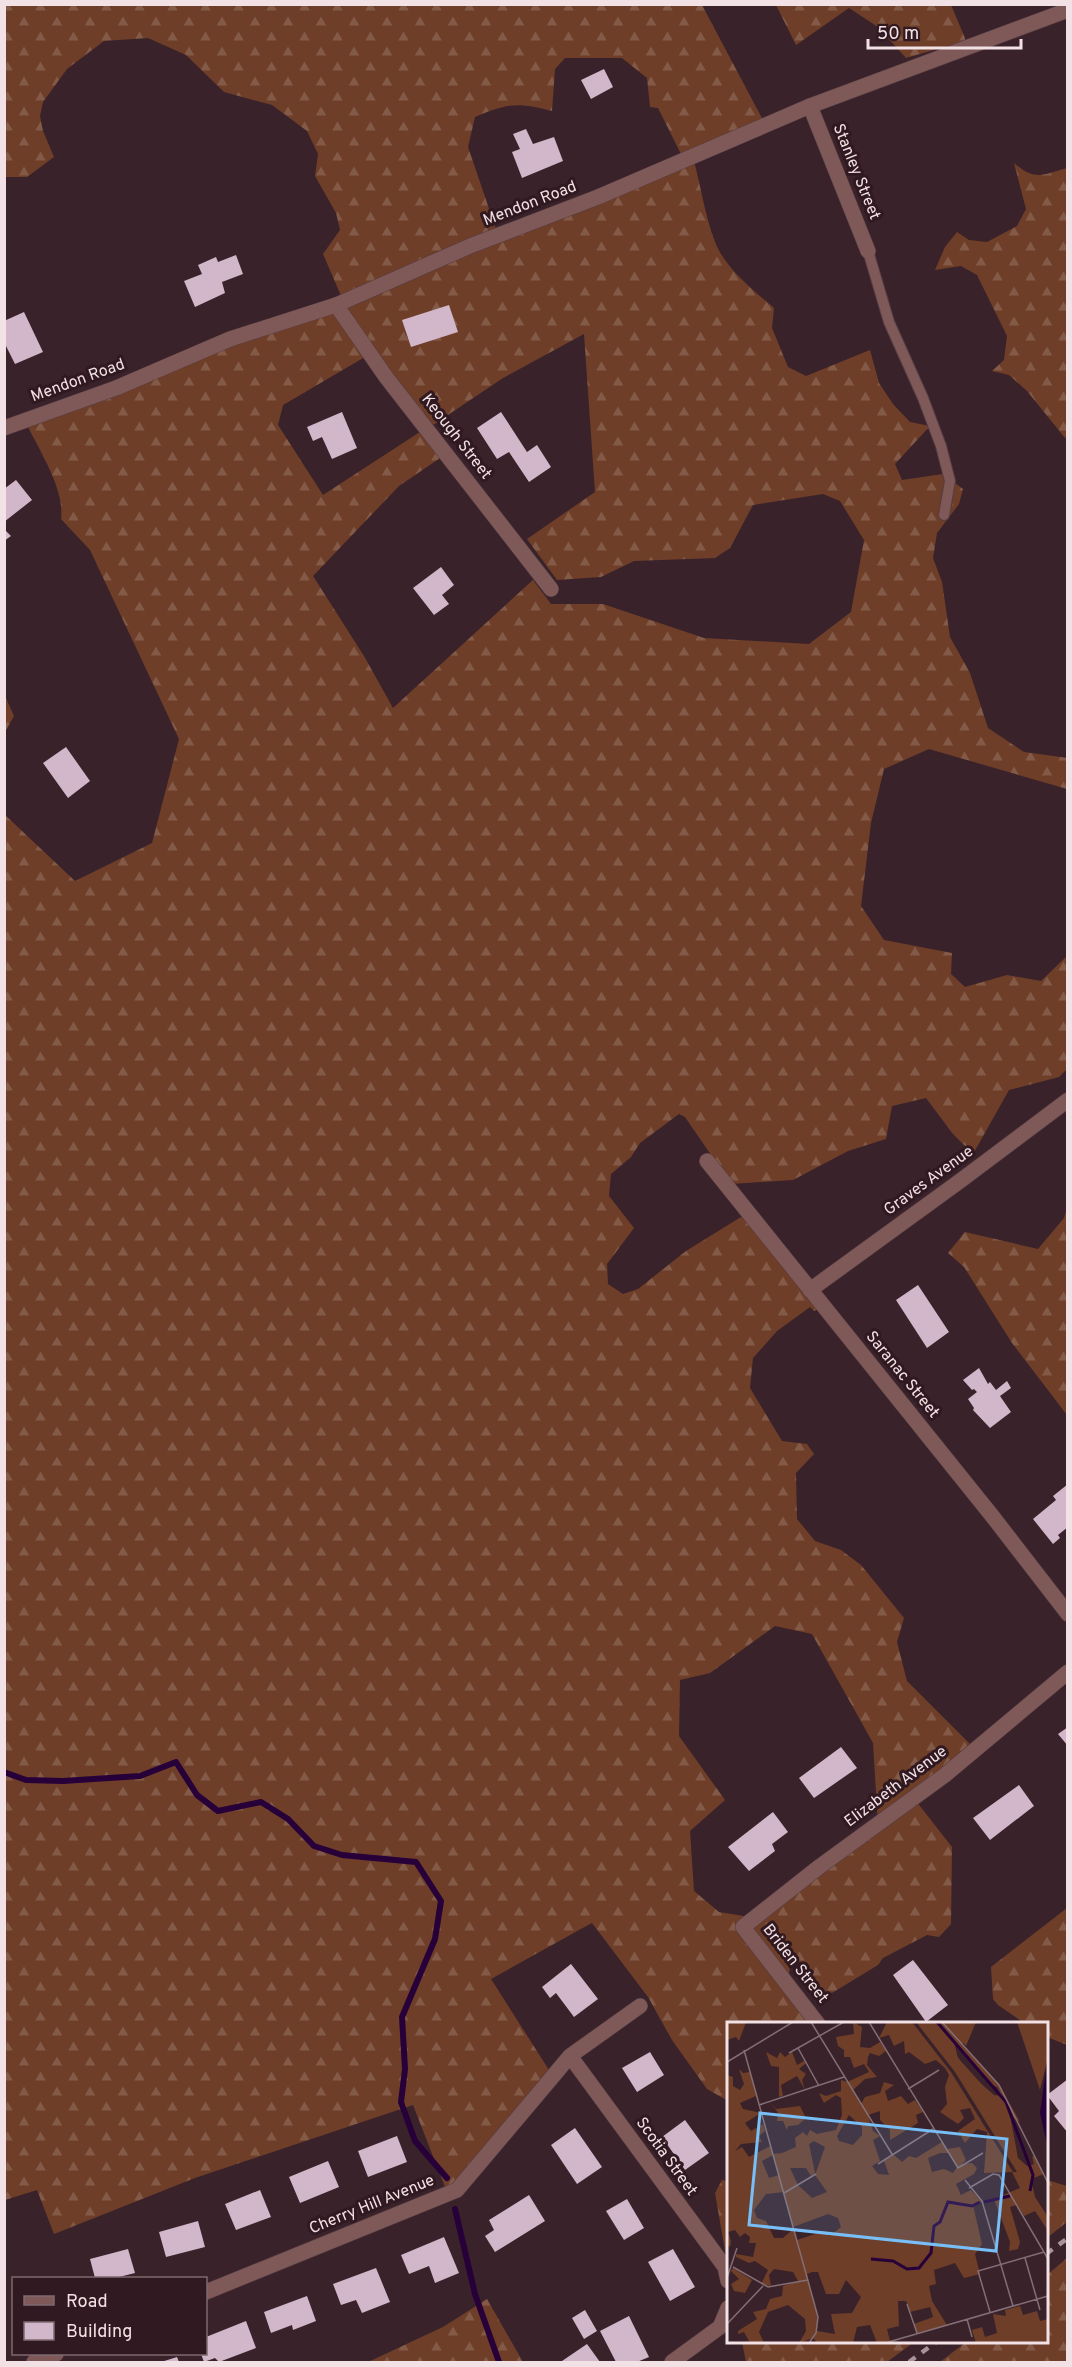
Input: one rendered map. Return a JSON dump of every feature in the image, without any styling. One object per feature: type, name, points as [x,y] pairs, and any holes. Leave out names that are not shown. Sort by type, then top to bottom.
[{"type":"street","name":"Mendon Road","points":[[4,428],[116,388],[230,339],[336,305],[470,246],[598,197],[810,106],[1068,10]]},
{"type":"street","name":"Stanley Street","points":[[810,106],[868,251]]},
{"type":"street","name":"Keough Street","points":[[336,305],[386,377],[551,589]]},
{"type":"street","name":"Graves Avenue","points":[[810,1290],[1068,1100]]},
{"type":"street","name":"Saranac Street","points":[[707,1161],[1068,1614]]},
{"type":"street","name":"Elizabeth Avenue","points":[[743,1927],[819,1867],[945,1775],[1068,1672]]},
{"type":"street","name":"Briden Street","points":[[743,1927],[816,2022]]},
{"type":"street","points":[[570,2056],[640,2006]]},
{"type":"street","name":"Scotia Street","points":[[570,2056],[725,2267],[727,2274]]},
{"type":"street","name":"Cherry Hill Avenue","points":[[207,2292],[457,2190],[570,2056]]},
{"type":"street","points":[[672,2362],[720,2327],[727,2312]]},
{"type":"street","points":[[34,2362],[53,2355]]},
{"type":"lane","points":[[868,251],[889,322],[923,398],[941,446],[950,481],[944,515]]},
{"type":"green space","points":[[5,5],[702,5],[765,124],[694,161],[715,242],[725,261],[740,278],[774,308],[772,328],[788,367],[806,376],[870,350],[879,383],[893,404],[910,422],[930,426],[895,464],[902,480],[943,474],[963,489],[959,504],[937,533],[933,558],[942,582],[950,637],[970,673],[988,728],[1024,752],[1068,758],[1067,789],[929,749],[884,769],[871,823],[861,906],[884,940],[952,953],[951,974],[965,987],[1007,975],[1041,981],[1067,956],[1067,1069],[1059,1077],[1009,1090],[973,1154],[953,1134],[926,1098],[892,1106],[886,1139],[848,1151],[793,1180],[731,1184],[685,1117],[679,1114],[640,1143],[631,1157],[611,1174],[609,1196],[634,1228],[607,1264],[608,1284],[623,1294],[638,1289],[686,1251],[741,1217],[767,1234],[824,1306],[814,1311],[810,1307],[777,1331],[753,1358],[750,1388],[782,1441],[807,1444],[814,1454],[796,1473],[797,1519],[815,1541],[841,1550],[861,1565],[904,1618],[897,1642],[907,1681],[973,1747],[916,1801],[952,1847],[951,1924],[939,1937],[927,1935],[883,1958],[878,1965],[827,1996],[805,1973],[798,1959],[793,1958],[789,1977],[790,1985],[795,2000],[808,2022],[727,2022],[727,2100],[707,2089],[672,2040],[648,1997],[592,1923],[491,1979],[549,2070],[447,2192],[413,2105],[195,2178],[54,2234],[37,2190],[5,2200],[4,814],[75,881],[152,843],[179,739],[90,550],[61,519],[59,495],[55,483],[26,423],[342,298],[323,254],[340,230],[336,213],[315,176],[318,154],[307,131],[272,105],[224,92],[186,55],[148,38],[104,41],[67,69],[43,102],[40,116],[43,131],[54,157],[27,177],[5,177]],"holes":[[[565,58],[622,58],[647,78],[650,107],[658,108],[685,162],[496,229],[468,147],[475,117],[513,105],[552,111],[555,69]],[[584,334],[595,492],[527,539],[557,580],[601,577],[634,561],[715,558],[730,548],[753,505],[823,494],[840,501],[864,540],[851,612],[809,644],[704,638],[603,604],[551,604],[533,580],[393,708],[364,656],[313,576],[399,486],[443,456],[427,429],[503,378]],[[370,354],[423,430],[323,495],[278,425],[283,405]],[[775,1626],[812,1634],[873,1743],[878,1825],[756,1918],[719,1912],[694,1891],[690,1831],[725,1800],[679,1736],[680,1680],[710,1673]]]},
{"type":"green space","points":[[776,5],[951,5],[965,41],[906,58],[878,27],[849,8],[796,45]]},
{"type":"green space","points":[[1014,163],[1021,169],[1039,175],[1067,168],[1068,437],[1065,438],[1027,391],[1009,375],[992,371],[1004,360],[1007,336],[977,275],[961,266],[935,270],[945,247],[957,232],[969,240],[987,242],[1017,226],[1026,209]]},
{"type":"green space","points":[[4,694],[14,716],[5,732],[4,732]]},
{"type":"green space","points":[[1067,1208],[1067,1415],[1012,1343],[964,1267],[948,1253],[965,1232],[1038,1249],[1064,1218]]},
{"type":"green space","points":[[1067,1908],[1067,2045],[1048,2037],[1048,2022],[1023,2022],[998,2005],[993,1999],[991,1967]]},
{"type":"green space","points":[[722,2180],[727,2181],[727,2262],[715,2193]]},
{"type":"green space","points":[[1048,2180],[1067,2186],[1068,2221],[1048,2237]]},
{"type":"green space","points":[[1067,2258],[1067,2362],[940,2362],[965,2343],[1048,2343],[1048,2274]]},
{"type":"green space","points":[[487,2299],[523,2362],[368,2362],[443,2327]]},
{"type":"green space","points":[[742,2343],[913,2343],[887,2362],[746,2362]]},
{"type":"building","points":[[604,69],[613,87],[591,99],[581,80]]},
{"type":"building","points":[[526,129],[533,144],[554,137],[563,161],[522,178],[512,152],[520,149],[513,134]]},
{"type":"building","points":[[236,255],[243,274],[222,282],[225,293],[195,307],[184,281],[202,274],[198,265],[216,257],[218,262]]},
{"type":"building","points":[[449,305],[458,332],[411,347],[402,320]]},
{"type":"building","points":[[24,312],[43,352],[15,364],[4,342],[4,321]]},
{"type":"building","points":[[342,412],[357,448],[332,459],[322,437],[313,441],[307,427]]},
{"type":"building","points":[[501,412],[527,452],[537,445],[551,467],[529,482],[509,452],[497,459],[477,428]]},
{"type":"building","points":[[16,480],[32,500],[4,522],[4,489]]},
{"type":"building","points":[[4,529],[11,536],[4,541]]},
{"type":"building","points":[[441,567],[454,585],[442,595],[449,604],[434,615],[413,588]]},
{"type":"building","points":[[66,747],[90,781],[68,798],[43,763]]},
{"type":"building","points":[[918,1285],[949,1332],[927,1348],[896,1300]]},
{"type":"building","points":[[979,1368],[988,1384],[990,1382],[996,1390],[1007,1381],[1011,1388],[1000,1396],[1011,1412],[990,1428],[973,1410],[968,1399],[977,1392],[963,1380]]},
{"type":"building","points":[[1068,1484],[1068,1527],[1058,1535],[1060,1538],[1053,1544],[1033,1519],[1056,1500],[1053,1496]]},
{"type":"building","points":[[1068,1727],[1068,1746],[1058,1734]]},
{"type":"building","points":[[841,1747],[857,1768],[814,1798],[799,1778]]},
{"type":"building","points":[[1019,1785],[1034,1806],[990,1840],[973,1818]]},
{"type":"building","points":[[773,1812],[788,1832],[772,1844],[775,1851],[749,1871],[728,1847]]},
{"type":"building","points":[[913,1960],[948,2005],[926,2022],[893,1975]]},
{"type":"building","points":[[571,1964],[598,1999],[574,2017],[556,1993],[550,1998],[542,1987]]},
{"type":"building","points":[[650,2052],[664,2075],[637,2092],[622,2068]]},
{"type":"building","points":[[1068,2079],[1068,2133],[1054,2116],[1059,2111],[1048,2094]]},
{"type":"building","points":[[685,2120],[709,2153],[685,2170],[662,2137]]},
{"type":"building","points":[[575,2128],[602,2167],[577,2184],[551,2145]]},
{"type":"building","points":[[397,2136],[407,2162],[368,2177],[358,2151]]},
{"type":"building","points":[[328,2161],[339,2187],[300,2203],[289,2177]]},
{"type":"building","points":[[260,2190],[271,2217],[236,2230],[225,2204]]},
{"type":"building","points":[[529,2195],[545,2221],[495,2252],[485,2236],[494,2230],[489,2220]]},
{"type":"building","points":[[627,2199],[644,2228],[624,2240],[606,2211]]},
{"type":"building","points":[[198,2221],[205,2247],[166,2257],[159,2232]]},
{"type":"building","points":[[444,2237],[459,2273],[435,2283],[429,2266],[409,2274],[401,2255]]},
{"type":"building","points":[[128,2249],[135,2273],[119,2277],[95,2277],[90,2259]]},
{"type":"building","points":[[673,2249],[695,2287],[670,2301],[648,2262]]},
{"type":"building","points":[[376,2268],[390,2302],[362,2313],[356,2300],[341,2305],[333,2284]]},
{"type":"building","points":[[307,2296],[316,2321],[293,2330],[292,2325],[271,2333],[264,2312]]},
{"type":"building","points":[[585,2310],[597,2331],[584,2339],[572,2318]]},
{"type":"building","points":[[629,2316],[649,2357],[637,2362],[616,2362],[600,2331]]},
{"type":"building","points":[[246,2321],[256,2348],[219,2362],[215,2358],[204,2362],[201,2355],[207,2355],[207,2337]]},
{"type":"building","points":[[587,2344],[600,2362],[562,2361]]},
{"type":"building","points":[[177,2357],[179,2362],[161,2362]]},
{"type":"waterway","points":[[4,1772],[26,1780],[63,1781],[140,1776],[176,1762],[197,1795],[218,1811],[261,1802],[288,1819],[314,1846],[342,1855],[416,1862],[441,1901],[435,1939],[402,2017],[405,2069],[401,2102],[415,2141],[447,2178]]},
{"type":"waterway","points":[[455,2209],[475,2294],[499,2362]]},
{"type":"railway","points":[[1048,2253],[1068,2238]]},
{"type":"railway","points":[[909,2362],[935,2343]]}]
